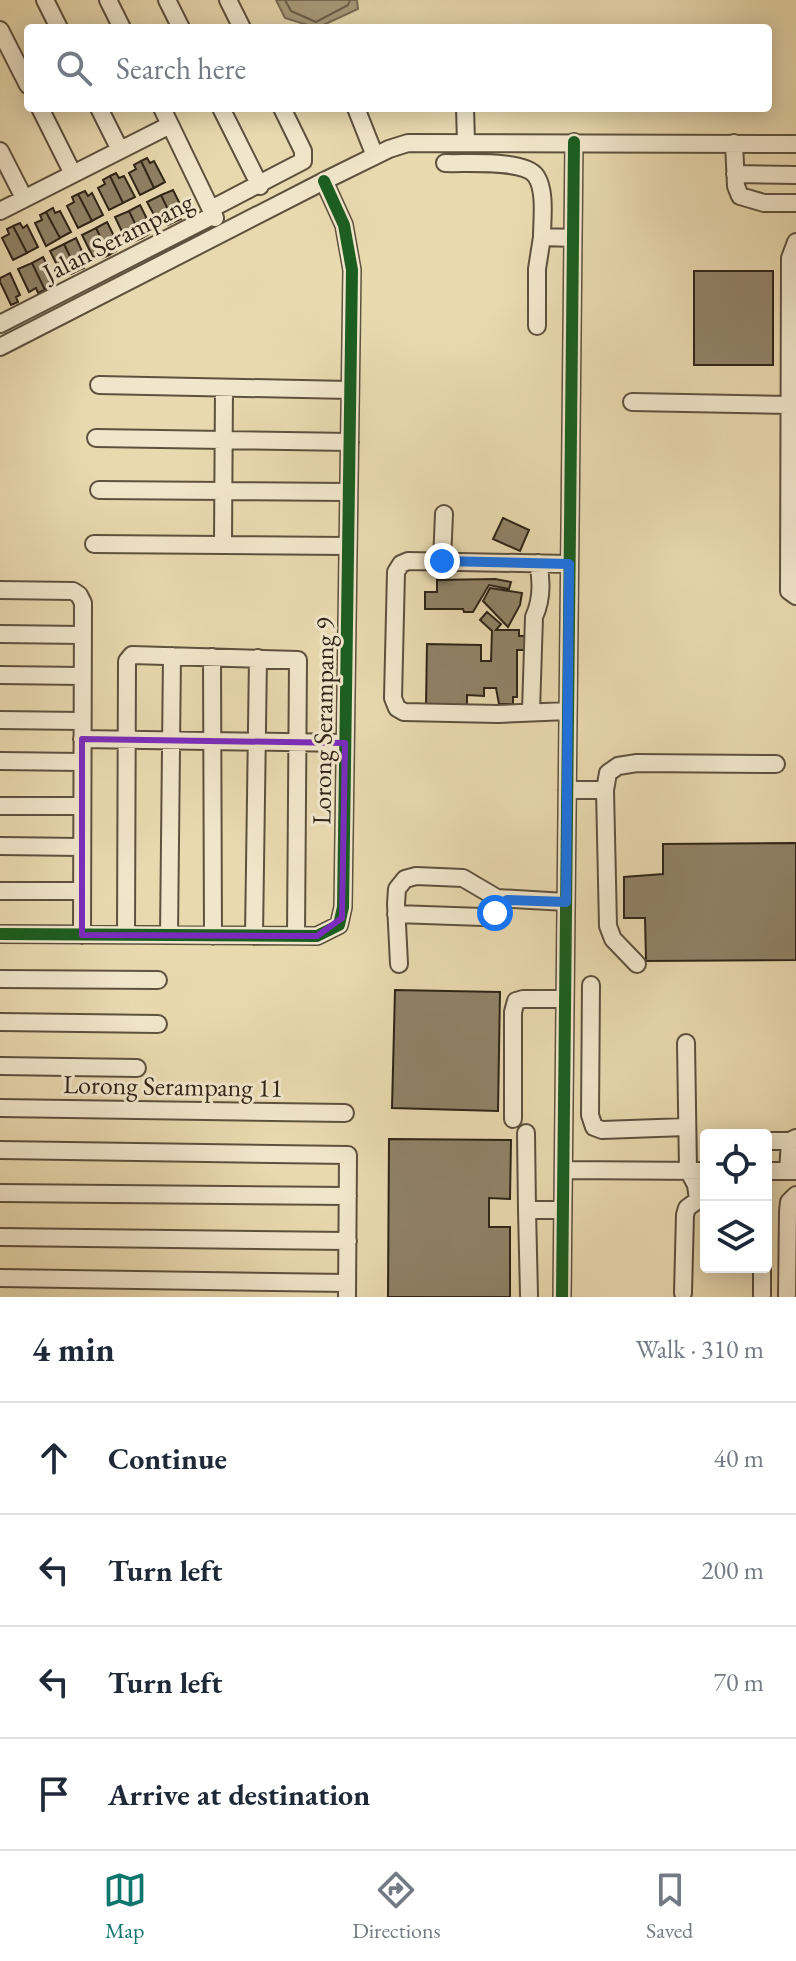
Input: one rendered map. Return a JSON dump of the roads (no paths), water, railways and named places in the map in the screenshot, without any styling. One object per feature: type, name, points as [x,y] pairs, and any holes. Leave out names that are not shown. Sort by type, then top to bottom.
[{"type":"street","points":[[45,0],[57,24]]},
{"type":"street","points":[[108,0],[120,24]]},
{"type":"street","points":[[167,0],[179,24]]},
{"type":"street","points":[[228,0],[240,24]]},
{"type":"street","points":[[0,30],[24,77]]},
{"type":"street","points":[[42,112],[73,174]]},
{"type":"street","points":[[101,112],[120,150]]},
{"type":"street","points":[[164,112],[224,233]]},
{"type":"street","points":[[223,112],[260,186]]},
{"type":"street","name":"Jalan Serampang","points":[[0,324],[303,161],[303,151],[284,112]]},
{"type":"street","points":[[358,112],[375,156]]},
{"type":"street","points":[[465,112],[466,142]]},
{"type":"street","points":[[0,211],[170,125]]},
{"type":"street","points":[[562,1297],[574,142]]},
{"type":"street","points":[[0,347],[324,181],[408,143],[796,144]]},
{"type":"street","points":[[734,143],[735,174],[736,191],[740,196],[764,203],[796,203],[796,174],[735,174]]},
{"type":"street","points":[[0,151],[24,198]]},
{"type":"street","points":[[445,163],[510,165],[528,168],[537,177],[541,193],[542,237],[537,269],[537,326]]},
{"type":"street","name":"Lorong Serampang 9","points":[[0,934],[317,936],[339,925],[342,918],[352,270],[344,225],[324,181]]},
{"type":"street","points":[[542,237],[573,238]]},
{"type":"street","points":[[796,242],[790,258],[789,405],[789,591],[796,596]]},
{"type":"street","points":[[99,385],[350,390]]},
{"type":"street","points":[[223,543],[224,389]]},
{"type":"street","points":[[632,402],[789,405]]},
{"type":"street","points":[[96,438],[350,442]]},
{"type":"street","points":[[99,490],[349,492]]},
{"type":"street","points":[[442,561],[444,514]]},
{"type":"street","points":[[94,544],[347,546]]},
{"type":"street","points":[[568,711],[498,714],[404,712],[397,708],[393,698],[396,572],[401,564],[408,561],[442,561],[569,564]]},
{"type":"street","points":[[531,711],[534,617],[539,606],[542,581],[538,563]]},
{"type":"street","points":[[0,590],[73,591],[83,603],[82,935]]},
{"type":"street","points":[[0,634],[83,635]]},
{"type":"street","points":[[169,935],[172,656]]},
{"type":"street","points":[[126,935],[125,739],[128,657],[172,656],[298,660],[296,936]]},
{"type":"street","points":[[212,657],[213,936]]},
{"type":"street","points":[[254,936],[258,658]]},
{"type":"street","points":[[0,675],[82,676]]},
{"type":"street","points":[[0,720],[82,721]]},
{"type":"street","points":[[82,739],[345,743]]},
{"type":"street","points":[[0,761],[82,762]]},
{"type":"street","points":[[637,964],[613,939],[608,926],[605,790],[608,773],[627,764],[776,764]]},
{"type":"street","points":[[567,790],[605,790]]},
{"type":"street","points":[[0,806],[81,806]]},
{"type":"street","points":[[0,846],[81,847]]},
{"type":"street","points":[[399,964],[397,889],[405,879],[416,876],[463,878],[488,894],[507,900],[566,902]]},
{"type":"street","points":[[0,891],[81,891]]},
{"type":"street","points":[[396,914],[483,917],[495,913],[507,900]]},
{"type":"street","points":[[0,979],[158,980]]},
{"type":"street","points":[[591,985],[590,1115],[594,1127],[602,1130],[686,1127]]},
{"type":"street","points":[[513,1119],[513,1012],[516,1001],[565,999]]},
{"type":"street","points":[[0,1022],[158,1024]]},
{"type":"street","points":[[686,1043],[688,1170],[700,1195]]},
{"type":"street","points":[[0,1066],[137,1068]]},
{"type":"street","name":"Lorong Serampang 11","points":[[0,1108],[345,1113]]},
{"type":"street","points":[[526,1133],[529,1295]]},
{"type":"street","points":[[772,1141],[793,1140],[792,1171]]},
{"type":"street","points":[[0,1150],[348,1155],[347,1290],[0,1278]]},
{"type":"street","points":[[564,1170],[700,1171]]},
{"type":"street","points":[[0,1193],[348,1196]]},
{"type":"street","points":[[787,1295],[788,1211],[789,1202],[796,1195]]},
{"type":"street","points":[[683,1293],[685,1215],[687,1208],[700,1201]]},
{"type":"street","points":[[527,1210],[563,1210]]},
{"type":"street","points":[[0,1237],[348,1241]]},
{"type":"street","points":[[762,1273],[762,1295]]},
{"type":"water","points":[[276,0],[357,0],[358,9],[326,24],[304,24],[285,18]]}]
